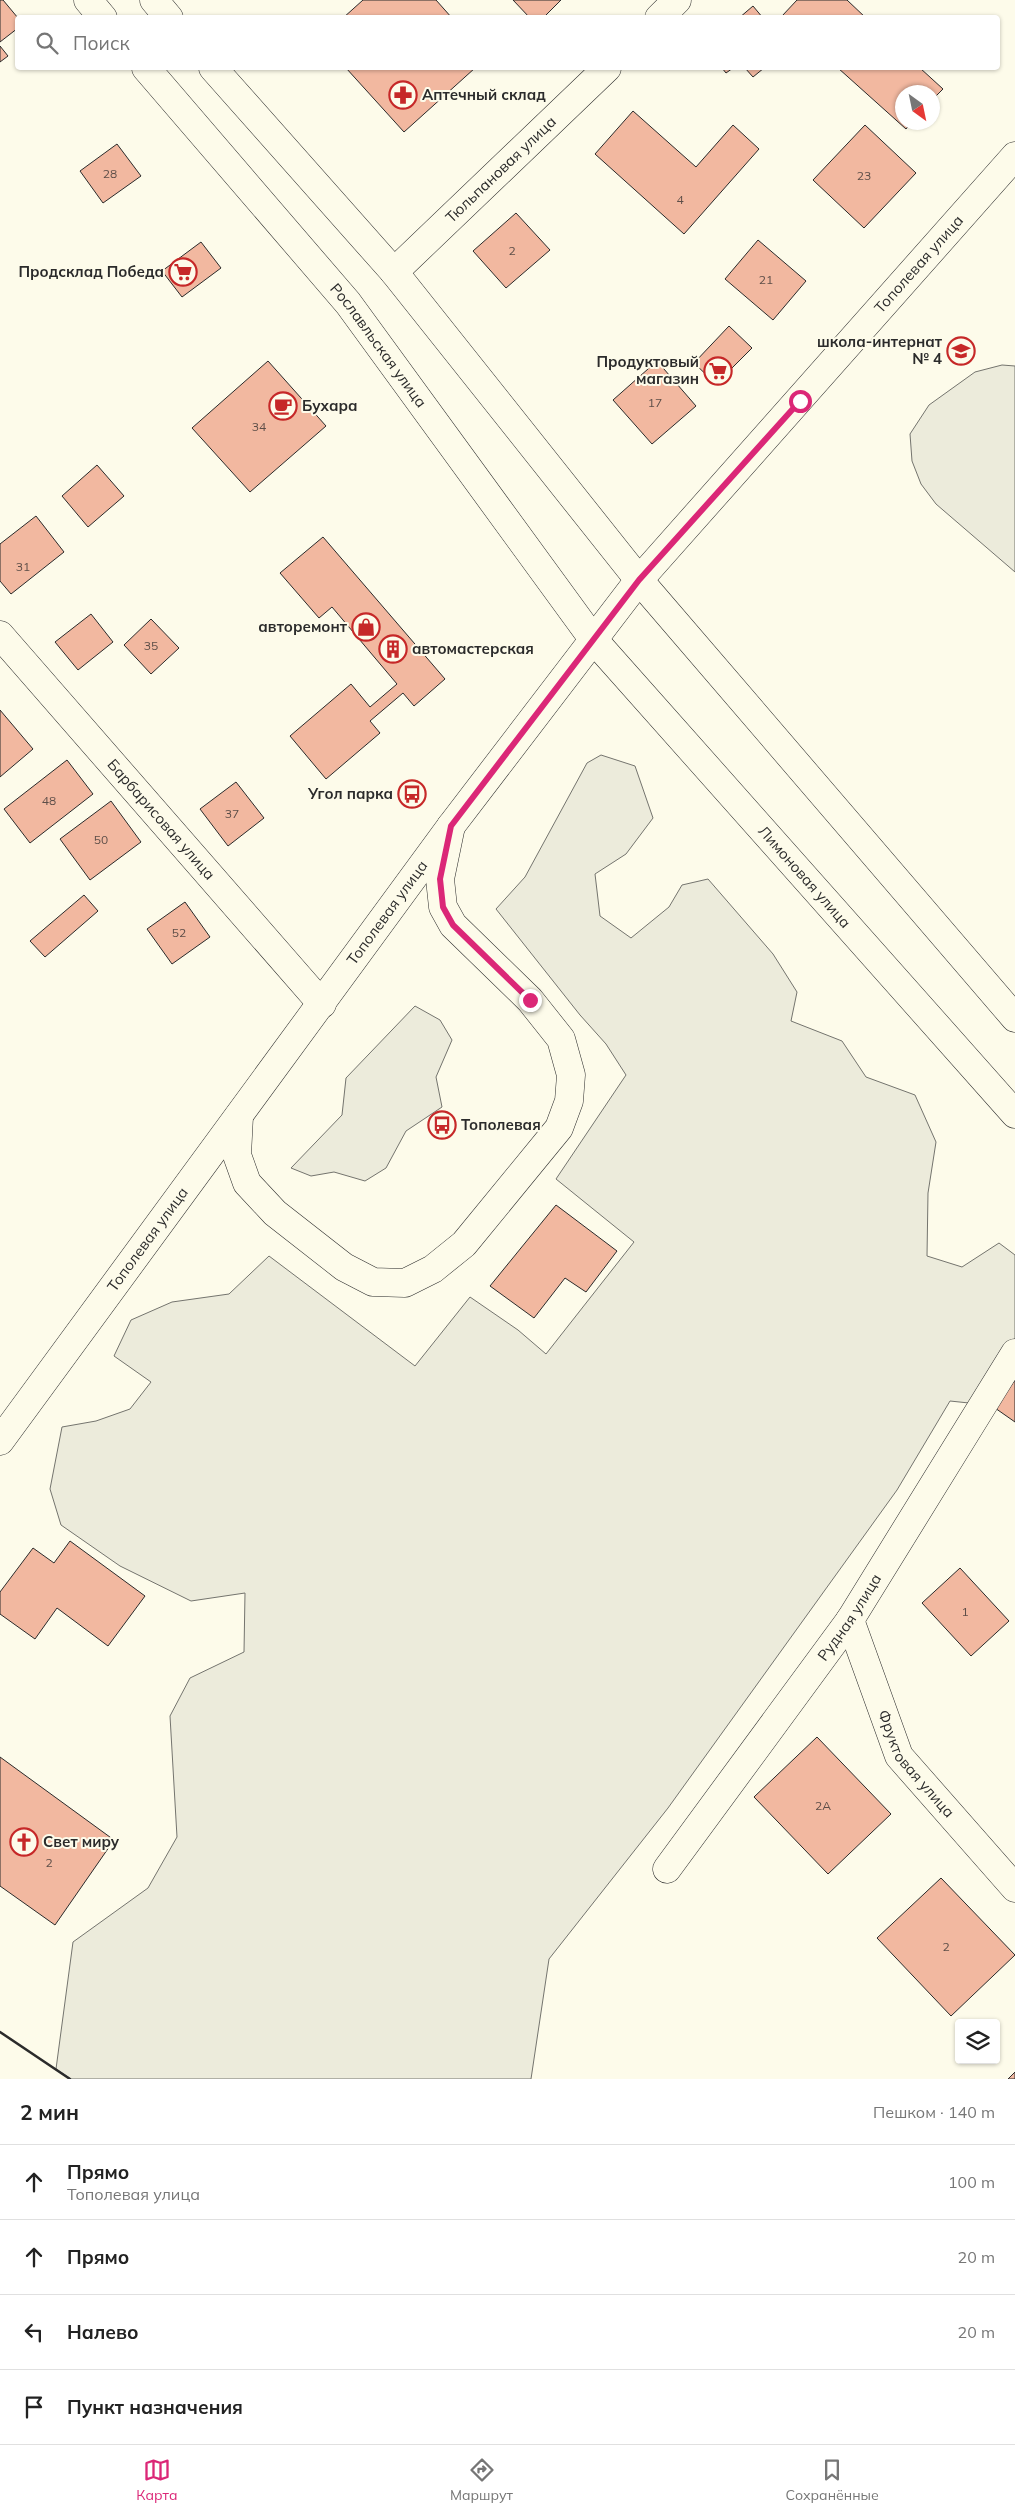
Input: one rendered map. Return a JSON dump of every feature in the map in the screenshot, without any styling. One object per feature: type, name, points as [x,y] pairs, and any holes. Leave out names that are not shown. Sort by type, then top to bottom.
[{"type":"main road","points":[[88,0],[100,15]]},
{"type":"main road","points":[[154,0],[166,15]]},
{"type":"main road","points":[[662,15],[677,0]]},
{"type":"main road","name":"Рославльская улица","points":[[148,70],[348,303],[593,639]]},
{"type":"main road","points":[[215,70],[394,272],[639,580],[1015,1018]]},
{"type":"main road","name":"Тюльпановая улица","points":[[394,272],[605,70]]},
{"type":"main road","name":"Тополевая улица","points":[[0,1441],[451,826],[639,580],[1015,156]]},
{"type":"main road","name":"Барбарисовая улица","points":[[0,635],[322,1004]]},
{"type":"main road","name":"Лимоновая улица","points":[[593,639],[1015,1114]]},
{"type":"main road","points":[[239,1116],[237,1156],[247,1183],[275,1213],[344,1267],[373,1282],[405,1283],[433,1269],[464,1244],[559,1128],[569,1101],[571,1075],[561,1039],[530,1000],[453,925],[443,907],[440,879],[451,826]]},
{"type":"main road","name":"Рудная улица","points":[[667,1869],[850,1620],[1015,1353]]},
{"type":"main road","name":"Фруктовая улица","points":[[850,1620],[899,1756],[1015,1888]]},
{"type":"shaded area","points":[[1002,365],[1015,366],[1015,572],[936,504],[921,484],[912,461],[910,434],[929,405],[975,372]]},
{"type":"shaded area","points":[[601,755],[635,766],[653,818],[626,854],[595,874],[600,916],[631,938],[669,907],[682,885],[708,879],[773,954],[797,992],[791,1021],[842,1041],[866,1077],[915,1095],[936,1142],[928,1193],[927,1256],[962,1267],[999,1243],[1015,1255],[1015,1342],[969,1403],[950,1401],[897,1490],[668,1808],[549,1959],[531,2079],[71,2079],[56,2069],[73,1942],[148,1888],[177,1837],[170,1716],[190,1678],[244,1652],[245,1593],[191,1601],[120,1566],[61,1525],[50,1489],[62,1427],[96,1421],[130,1409],[151,1382],[114,1356],[131,1320],[172,1302],[229,1294],[269,1256],[415,1366],[470,1297],[518,1330],[546,1354],[634,1242],[556,1179],[626,1075],[606,1044],[580,1015],[496,909],[525,877],[587,763]]},
{"type":"shaded area","points":[[415,1006],[440,1020],[452,1040],[436,1077],[442,1107],[406,1131],[386,1168],[365,1181],[334,1172],[311,1176],[291,1168],[342,1115],[346,1078]]},
{"type":"building","points":[[0,0],[3,0],[16,15],[15,30],[0,42]]},
{"type":"building","points":[[363,0],[436,0],[449,15],[346,15]]},
{"type":"building","points":[[513,0],[561,0],[546,15],[527,15]]},
{"type":"building","points":[[797,0],[847,0],[863,15],[783,15]]},
{"type":"building","points":[[753,6],[760,15],[742,15]]},
{"type":"building","points":[[0,46],[8,56],[0,62]]},
{"type":"building","points":[[348,70],[473,70],[404,132]]},
{"type":"building","points":[[747,70],[762,70],[753,77]]},
{"type":"building","points":[[840,70],[922,70],[939,85],[895,85],[895,119]]},
{"type":"building","points":[[633,111],[696,167],[733,125],[759,149],[684,234],[595,154]]},
{"type":"building","points":[[865,125],[916,173],[864,228],[813,180]]},
{"type":"building","points":[[117,144],[141,176],[103,203],[80,171]]},
{"type":"building","points":[[516,213],[550,250],[506,288],[473,251]]},
{"type":"building","points":[[758,240],[806,281],[773,320],[725,279]]},
{"type":"building","points":[[201,242],[221,268],[182,297],[162,271]]},
{"type":"building","points":[[729,326],[752,348],[716,384],[694,363]]},
{"type":"building","points":[[268,361],[326,426],[250,492],[192,428]]},
{"type":"building","points":[[657,361],[696,406],[652,444],[613,400]]},
{"type":"building","points":[[97,465],[124,496],[88,527],[62,496]]},
{"type":"building","points":[[36,516],[64,552],[11,594],[0,581],[0,544]]},
{"type":"building","name":"автомастерская","points":[[323,537],[445,679],[414,706],[403,693],[370,721],[380,733],[326,779],[290,736],[351,684],[370,707],[397,684],[332,607],[319,618],[280,573]]},
{"type":"building","points":[[91,614],[113,642],[78,670],[55,642]]},
{"type":"building","points":[[151,619],[179,648],[151,674],[124,645]]},
{"type":"building","points":[[0,710],[33,749],[0,777]]},
{"type":"building","points":[[67,760],[93,794],[30,843],[4,809]]},
{"type":"building","points":[[236,782],[264,818],[228,846],[200,809]]},
{"type":"building","points":[[111,801],[141,842],[90,880],[60,839]]},
{"type":"building","points":[[84,895],[98,911],[45,957],[30,941]]},
{"type":"building","points":[[185,902],[210,937],[172,964],[147,929]]},
{"type":"building","points":[[556,1205],[617,1251],[586,1292],[565,1278],[534,1318],[490,1286]]},
{"type":"building","points":[[1015,1380],[1015,1422],[995,1408]]},
{"type":"building","points":[[70,1541],[145,1596],[108,1646],[57,1608],[35,1639],[0,1614],[0,1592],[33,1548],[54,1563]]},
{"type":"building","points":[[960,1568],[1009,1621],[971,1656],[922,1603]]},
{"type":"building","points":[[817,1737],[891,1814],[828,1874],[754,1797]]},
{"type":"building","points":[[0,1757],[114,1840],[55,1925],[0,1886]]},
{"type":"building","points":[[941,1878],[1015,1955],[951,2016],[877,1938]]},
{"type":"building","points":[[1015,2072],[1015,2079],[1008,2079]]},
{"type":"wall","points":[[0,2032],[70,2079]]},
{"type":"place","name":"Аптечный склад","points":[[403,95]]},
{"type":"place","name":"Продсклад Победа","points":[[183,272]]},
{"type":"place","name":"школа-интернат № 4","points":[[961,351]]},
{"type":"place","name":"Продуктовый магазин","points":[[718,371]]},
{"type":"place","name":"Бухара","points":[[283,406]]},
{"type":"place","name":"авторемонт","points":[[366,627]]},
{"type":"place","name":"автомастерская","points":[[393,649]]},
{"type":"place","name":"Угол парка","points":[[412,794]]},
{"type":"place","name":"Тополевая","points":[[442,1125]]},
{"type":"place","name":"Свет миру","points":[[24,1842]]},
{"type":"route","points":[[530,1000],[453,925],[443,907],[440,879],[451,826],[639,580],[800,401]]}]
